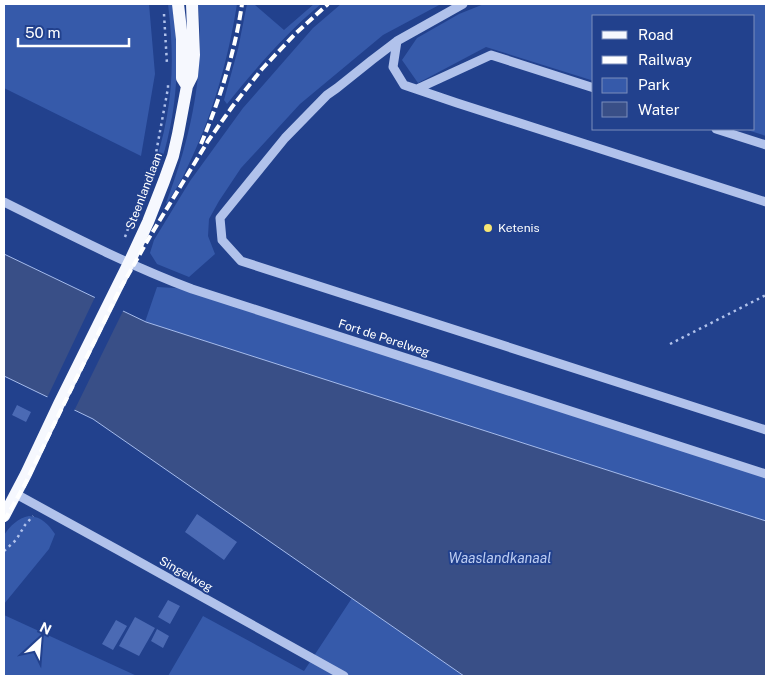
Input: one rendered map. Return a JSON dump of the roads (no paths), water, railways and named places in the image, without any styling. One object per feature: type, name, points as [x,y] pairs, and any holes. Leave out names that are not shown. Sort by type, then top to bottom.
[{"type":"main road","name":"Steenlandlaan","points":[[178,4],[182,39],[182,78],[187,86]]},
{"type":"main road","name":"Steenlandlaan","points":[[16,494],[129,263],[154,208],[173,156],[187,86],[192,76],[194,55],[193,8]]},
{"type":"main road","points":[[4,516],[16,494]]},
{"type":"street","points":[[463,4],[397,41],[327,95],[285,138],[220,218],[222,240],[240,262],[766,430]]},
{"type":"street","points":[[397,41],[393,67],[404,85],[766,202]]},
{"type":"street","points":[[417,89],[491,54],[592,87]]},
{"type":"street","points":[[719,130],[766,145]]},
{"type":"street","name":"Fort de Perelweg","points":[[4,202],[129,263],[192,289],[766,474]]},
{"type":"street","name":"Singelweg","points":[[16,494],[344,676]]},
{"type":"water","name":"Waaslandkanaal","points":[[4,254],[146,322],[766,521],[766,676],[464,676],[93,419],[4,376]]},
{"type":"railway","points":[[201,144],[226,75],[242,4]]},
{"type":"railway","points":[[4,521],[24,486],[119,291],[208,141],[262,69],[295,34],[328,4]]},
{"type":"place","name":"Ketenis","points":[[488,228]]}]
